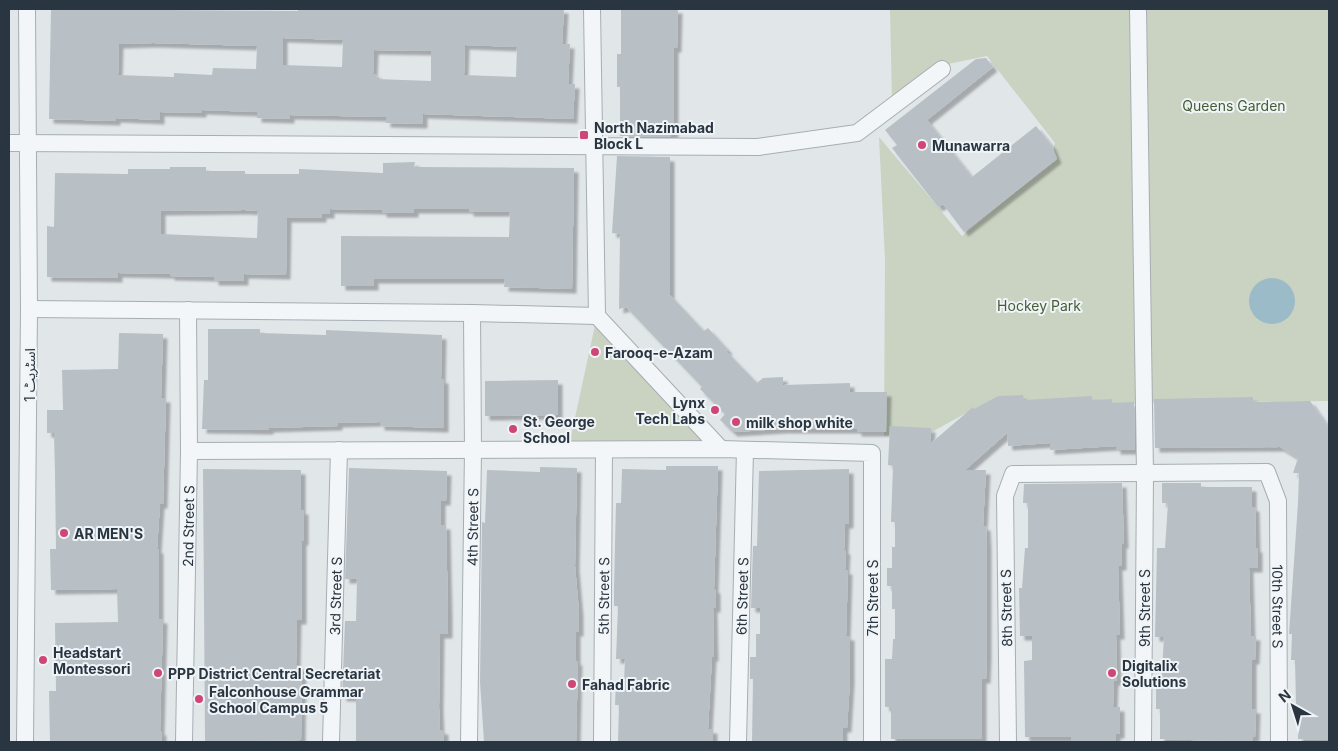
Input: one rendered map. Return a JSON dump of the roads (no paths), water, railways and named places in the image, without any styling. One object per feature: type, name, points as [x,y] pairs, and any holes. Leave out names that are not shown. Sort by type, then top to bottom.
[{"type":"street","name":"اسٹریٹ 1","points":[[25,742],[29,309],[27,9]]},
{"type":"street","points":[[592,9],[597,316],[721,449]]},
{"type":"street","name":"9th Street S","points":[[1138,9],[1145,474],[1143,742]]},
{"type":"street","points":[[9,143],[593,144],[758,147],[858,133],[942,69]]},
{"type":"street","points":[[29,309],[597,316]]},
{"type":"street","name":"2nd Street S","points":[[184,742],[189,451],[188,310]]},
{"type":"street","name":"4th Street S","points":[[469,742],[473,450],[472,313]]},
{"type":"street","name":"3rd Street S","points":[[331,742],[339,450]]},
{"type":"street","name":"5th Street S","points":[[602,742],[604,450]]},
{"type":"street","points":[[189,451],[745,450]]},
{"type":"street","name":"7th Street S","points":[[745,450],[872,453],[872,742]]},
{"type":"street","name":"6th Street S","points":[[738,742],[745,450]]},
{"type":"street","name":"10th Street S","points":[[1145,474],[1267,472],[1278,501],[1279,742]]},
{"type":"street","name":"8th Street S","points":[[1008,742],[1005,496],[1013,474],[1145,474]]},
{"type":"water","points":[[1272,278],[1285,282],[1291,288],[1295,301],[1291,314],[1285,320],[1272,324],[1259,320],[1253,314],[1249,301],[1253,288],[1259,282]]},
{"type":"place","name":"North Nazimabad Block L","points":[[584,135]]},
{"type":"place","name":"Munawarra","points":[[922,145]]},
{"type":"place","name":"Farooq-e-Azam","points":[[595,352]]},
{"type":"place","name":"Lynx Tech Labs","points":[[715,410]]},
{"type":"place","name":"milk shop white","points":[[736,422]]},
{"type":"place","name":"St. George School","points":[[513,429]]},
{"type":"place","name":"AR MEN'S","points":[[64,533]]},
{"type":"place","name":"Headstart Montessori","points":[[43,660]]},
{"type":"place","name":"PPP District Central Secretariat","points":[[158,673]]},
{"type":"place","name":"Digitalix Solutions","points":[[1112,673]]},
{"type":"place","name":"Fahad Fabric","points":[[572,684]]},
{"type":"place","name":"Falconhouse Grammar School Campus 5","points":[[199,699]]},
{"type":"park label","name":"Queens Garden","points":[[1234,105]]},
{"type":"park label","name":"Hockey Park","points":[[1039,305]]}]
